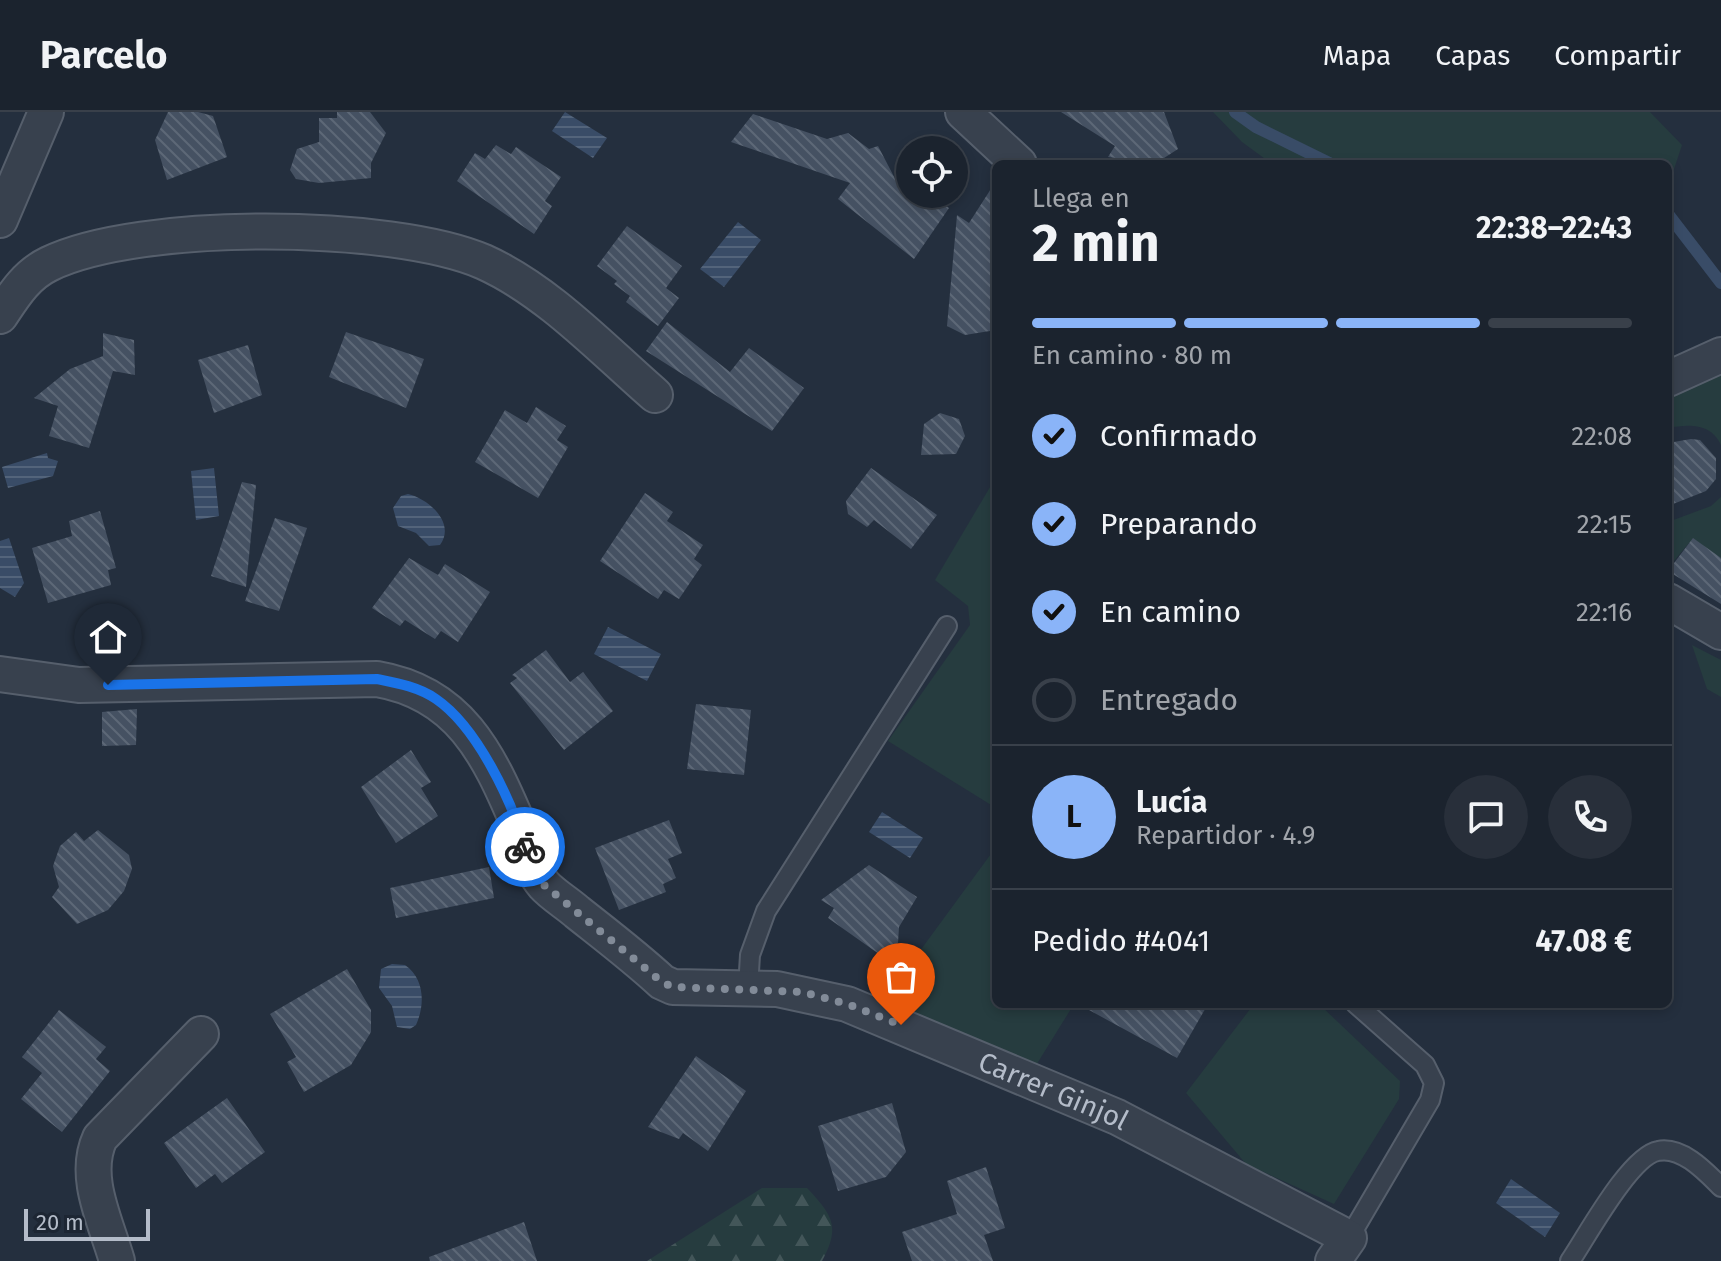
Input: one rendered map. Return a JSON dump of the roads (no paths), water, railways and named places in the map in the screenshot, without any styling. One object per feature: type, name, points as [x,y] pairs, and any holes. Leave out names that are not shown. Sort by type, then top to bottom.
[{"type":"street","points":[[0,220],[46,112]]},
{"type":"street","points":[[963,112],[1015,160]]},
{"type":"street","points":[[0,316],[32,274],[50,263],[106,246],[183,236],[243,233],[339,235],[423,242],[451,249],[511,275],[655,395]]},
{"type":"street","points":[[1672,377],[1721,355]]},
{"type":"street","points":[[1672,603],[1721,632]]},
{"type":"street","name":"Carrer Ginjol","points":[[0,674],[79,685],[377,679],[416,689],[451,710],[468,730],[508,803],[529,859],[544,885],[662,982],[673,987],[802,992],[847,1004],[1036,1080],[1143,1130],[1341,1250]]},
{"type":"street","points":[[117,1261],[93,1181],[91,1157],[100,1138],[201,1034]]},
{"type":"lane","points":[[748,988],[750,955],[766,911],[947,626]]},
{"type":"lane","points":[[1341,1250],[1430,1100],[1434,1083],[1425,1065],[1361,1008]]},
{"type":"lane","points":[[1570,1261],[1638,1161],[1658,1151],[1677,1153],[1703,1169],[1721,1187]]},
{"type":"water","points":[[565,112],[607,138],[593,158],[552,131]]},
{"type":"water","points":[[738,222],[761,240],[724,287],[700,269]]},
{"type":"water","points":[[47,453],[48,458],[58,461],[53,476],[8,488],[2,467]]},
{"type":"water","points":[[214,468],[219,516],[196,520],[191,471]]},
{"type":"water","points":[[408,494],[424,501],[438,513],[445,528],[440,545],[429,546],[416,533],[398,526],[393,508],[401,496]]},
{"type":"water","points":[[9,538],[24,583],[15,597],[0,588],[0,541]]},
{"type":"water","points":[[608,627],[661,654],[647,681],[594,654]]},
{"type":"water","points":[[882,812],[923,838],[910,858],[869,832]]},
{"type":"water","points":[[392,964],[405,965],[420,985],[421,1009],[416,1025],[410,1029],[397,1027],[392,1006],[379,988],[381,969]]},
{"type":"water","points":[[1511,1179],[1560,1213],[1545,1237],[1496,1203]]},
{"type":"waterway","points":[[1235,112],[1256,127],[1323,160]]},
{"type":"waterway","points":[[1672,219],[1721,283]]}]
